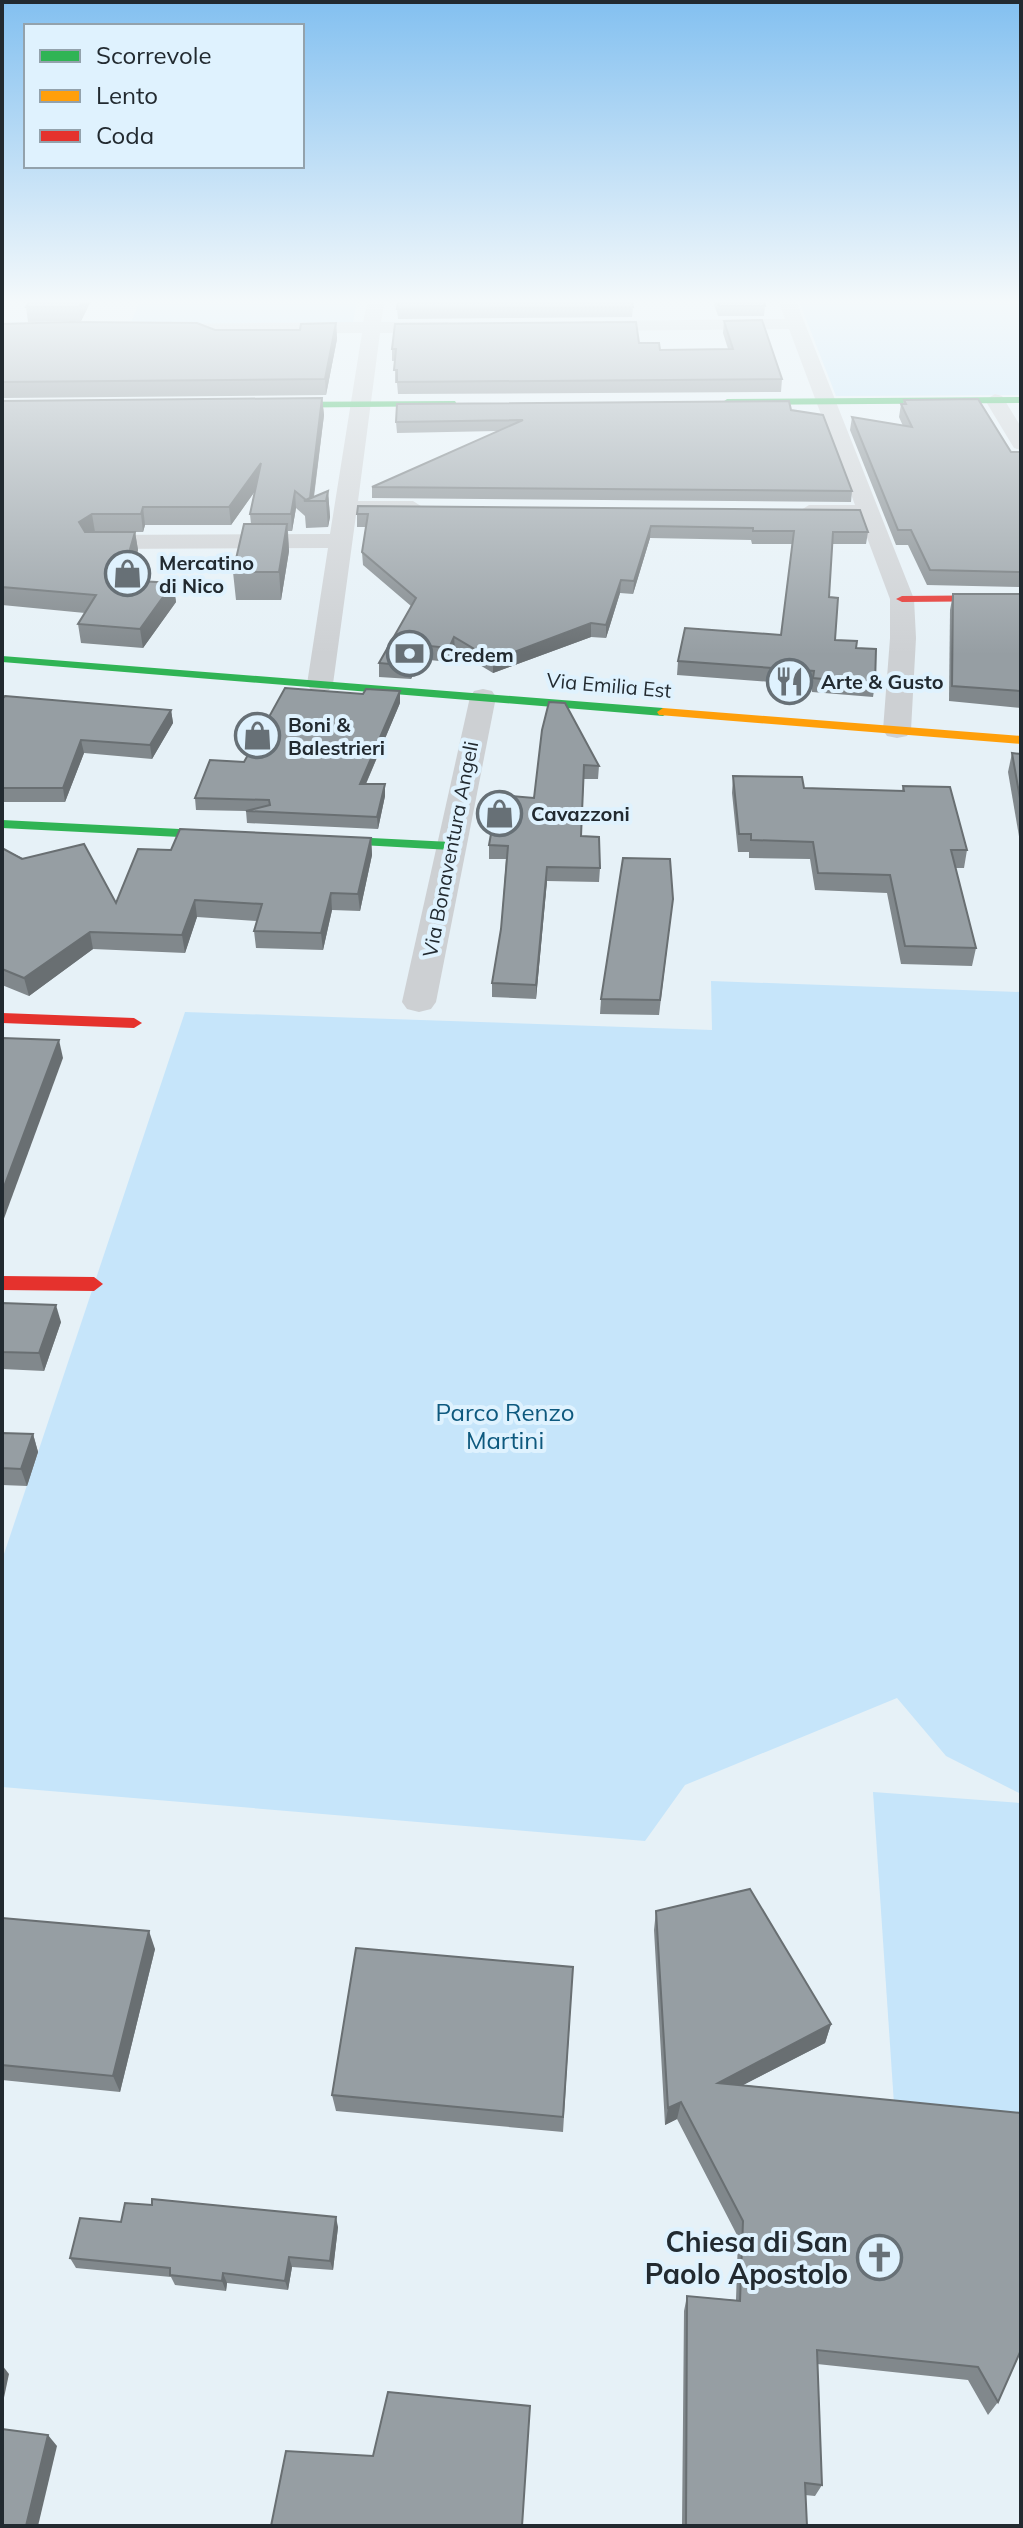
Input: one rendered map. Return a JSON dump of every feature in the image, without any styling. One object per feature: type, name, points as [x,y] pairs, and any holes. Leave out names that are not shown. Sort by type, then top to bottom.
[{"type":"street","points":[[320,684],[358,419]]},
{"type":"street","points":[[832,419],[902,599],[903,638],[897,730]]},
{"type":"street","points":[[1006,419],[1021,444]]},
{"type":"street","points":[[345,508],[440,509]]},
{"type":"street","points":[[789,511],[869,512]]},
{"type":"street","points":[[96,542],[340,541]]},
{"type":"street","points":[[902,599],[1021,598]]},
{"type":"street","name":"Via Emilia Est","points":[[2,659],[1021,740]]},
{"type":"street","name":"Via Bonaventura Angeli","points":[[419,1002],[483,697]]},
{"type":"street","points":[[2,824],[265,837]]},
{"type":"street","points":[[296,838],[451,846]]},
{"type":"street","points":[[2,1018],[134,1023]]},
{"type":"street","points":[[2,1283],[94,1284]]},
{"type":"green space","name":"Parco Renzo Martini","points":[[711,981],[1021,992],[1021,1794],[946,1756],[897,1698],[685,1785],[645,1841],[2,1787],[2,1560],[185,1012],[712,1030]]},
{"type":"green space","points":[[873,1792],[1021,1803],[1021,2115],[894,2104]]},
{"type":"building","points":[[2,419],[319,419],[310,498],[306,500],[295,491],[291,514],[250,514],[261,463],[229,507],[143,507],[141,514],[92,514],[79,522],[85,532],[135,532],[121,580],[173,583],[140,629],[78,624],[96,595],[2,587]]},
{"type":"building","points":[[396,419],[825,419],[852,491],[372,487],[523,420],[396,422]]},
{"type":"building","points":[[853,419],[912,427],[908,419],[990,419],[1011,452],[1021,452],[1021,572],[930,570],[911,530],[898,530]]},
{"type":"building","points":[[328,491],[326,501],[304,501]]},
{"type":"building","points":[[358,506],[860,510],[868,532],[833,532],[829,597],[838,598],[835,640],[857,641],[856,648],[876,649],[875,684],[813,678],[814,671],[678,661],[685,628],[781,635],[794,531],[753,531],[753,528],[651,526],[634,581],[621,580],[606,625],[591,623],[493,660],[454,637],[449,648],[420,645],[410,666],[379,663],[416,598],[362,552],[368,514],[357,514]]},
{"type":"building","points":[[244,524],[287,524],[279,572],[233,572]]},
{"type":"building","points":[[953,594],[1021,594],[1021,691],[952,686]]},
{"type":"building","points":[[285,688],[363,694],[366,689],[400,691],[360,784],[385,784],[377,817],[246,811],[270,805],[269,800],[195,798],[210,760],[244,762]]},
{"type":"building","points":[[5,696],[171,710],[150,745],[81,740],[63,788],[2,788],[2,699]]},
{"type":"building","points":[[549,702],[565,703],[599,766],[584,765],[581,836],[599,837],[600,868],[547,867],[536,985],[492,983],[501,929],[508,846],[489,845],[498,795],[534,798],[542,730]]},
{"type":"building","points":[[1012,753],[1021,754],[1021,804]]},
{"type":"building","points":[[733,776],[802,777],[804,788],[904,791],[903,786],[950,787],[967,850],[951,850],[976,948],[905,946],[890,875],[818,873],[813,842],[751,840],[751,834],[739,834]]},
{"type":"building","points":[[180,829],[371,838],[358,894],[331,893],[321,933],[254,931],[262,904],[195,900],[182,935],[90,932],[24,978],[2,969],[2,848],[22,859],[84,844],[116,903],[138,849],[171,850]]},
{"type":"building","points":[[623,858],[670,859],[673,899],[660,1000],[601,999]]},
{"type":"building","points":[[2,1038],[59,1040],[2,1192]]},
{"type":"building","points":[[2,1303],[56,1305],[39,1353],[2,1352]]},
{"type":"building","points":[[2,1433],[33,1434],[21,1469],[2,1468]]},
{"type":"building","points":[[750,1889],[831,2024],[718,2083],[1021,2113],[1021,2350],[998,2402],[978,2367],[817,2350],[822,2485],[805,2483],[807,2526],[686,2526],[687,2296],[740,2301],[743,2221],[681,2102],[668,2108],[656,1911]]},
{"type":"building","points":[[2,1918],[149,1931],[113,2076],[2,2065]]},
{"type":"building","points":[[356,1948],[573,1967],[563,2117],[332,2095]]},
{"type":"building","points":[[152,2199],[336,2217],[330,2261],[289,2257],[285,2281],[223,2273],[222,2281],[170,2275],[170,2268],[70,2258],[80,2218],[121,2222],[125,2203],[152,2205]]},
{"type":"building","points":[[388,2392],[530,2406],[522,2526],[271,2526],[286,2451],[373,2456]]},
{"type":"building","points":[[2,2429],[48,2435],[26,2526],[2,2526]]},
{"type":"traffic: fast","points":[[2,659],[663,712]]},
{"type":"traffic: fast","points":[[2,824],[239,836]]},
{"type":"traffic: fast","points":[[312,839],[451,846]]},
{"type":"traffic: slow","points":[[663,712],[1021,740]]},
{"type":"traffic: jam","points":[[902,599],[1021,598]]},
{"type":"traffic: jam","points":[[2,1018],[134,1023]]},
{"type":"traffic: jam","points":[[2,1283],[94,1284]]},
{"type":"place","name":"Mercatino di Nico","points":[[128,573]]},
{"type":"place","name":"Credem","points":[[409,654]]},
{"type":"place","name":"Arte & Gusto","points":[[790,681]]},
{"type":"place","name":"Boni & Balestrieri","points":[[257,736]]},
{"type":"place","name":"Cavazzoni","points":[[500,813]]},
{"type":"place","name":"Chiesa di San Paolo Apostolo","points":[[879,2257]]}]
